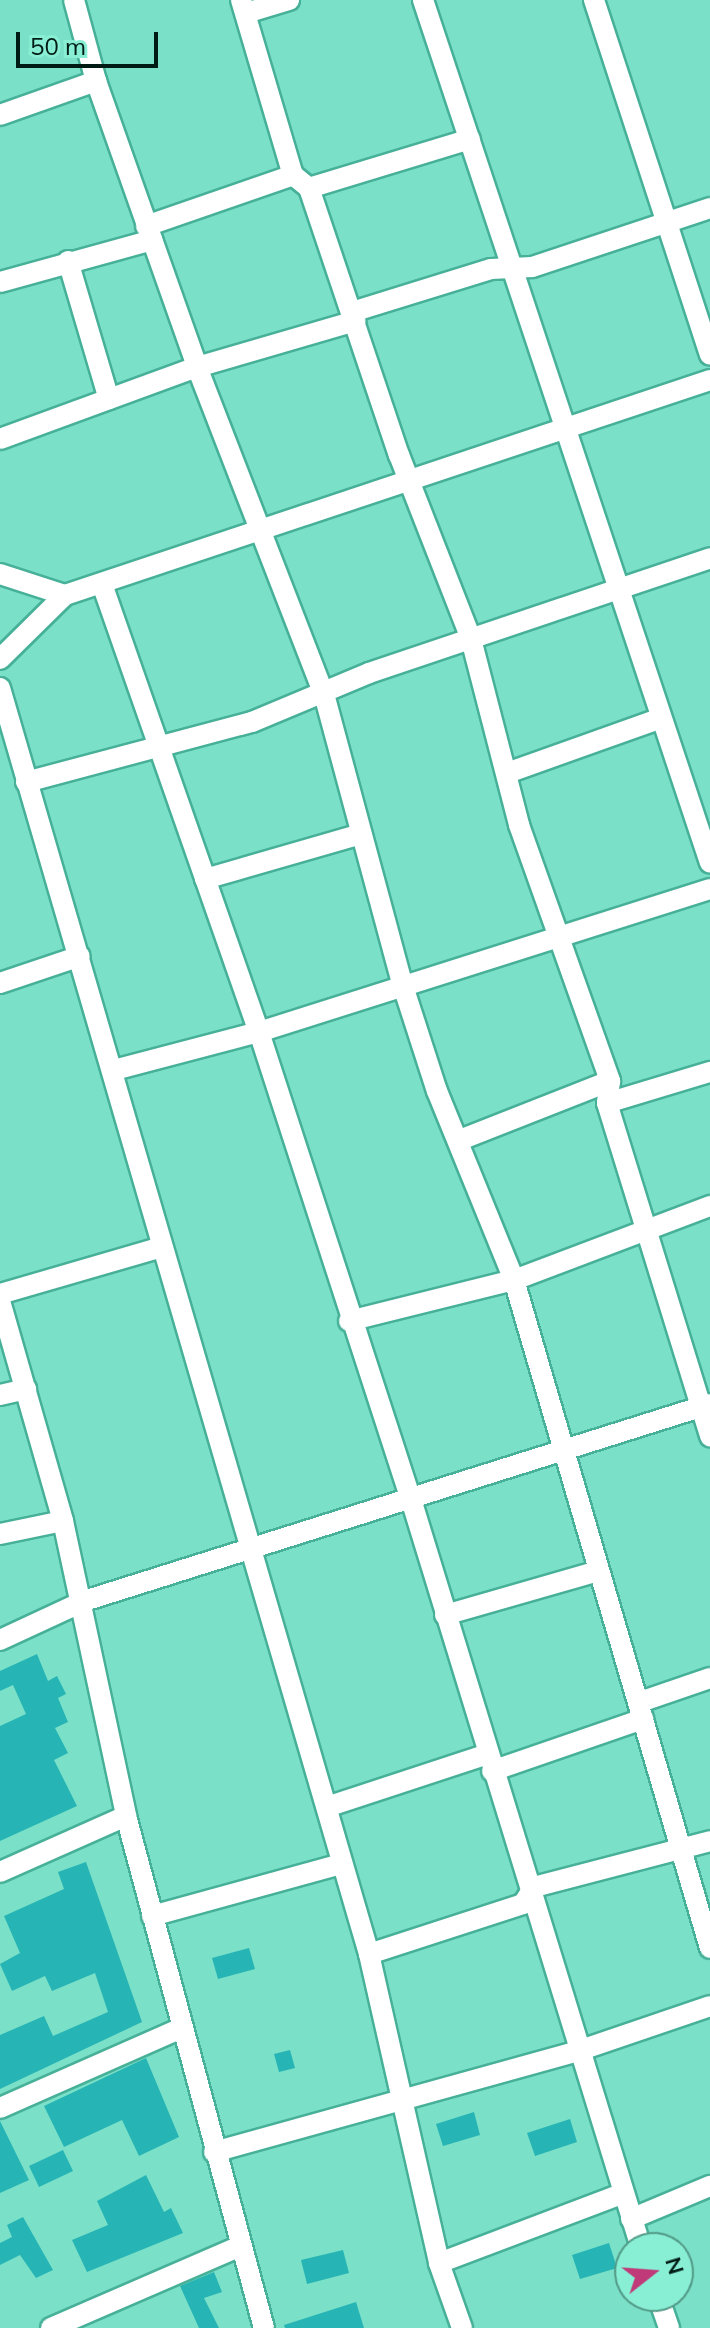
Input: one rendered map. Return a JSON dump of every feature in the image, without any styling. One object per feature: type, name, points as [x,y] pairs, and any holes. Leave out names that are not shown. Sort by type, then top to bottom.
[{"type":"street","points":[[74,0],[96,81],[197,367],[264,528],[324,694],[403,986],[514,1280],[598,1571],[684,1848],[710,1948]]},
{"type":"street","points":[[289,0],[244,6],[293,175],[309,188],[410,479],[471,639],[507,773],[557,936],[610,1081],[607,1103],[704,1406],[710,1436]]},
{"type":"street","points":[[423,0],[620,588],[659,719],[710,863]]},
{"type":"street","points":[[594,0],[670,221],[710,354]]},
{"type":"street","points":[[0,115],[96,81]]},
{"type":"street","points":[[309,188],[470,139]]},
{"type":"street","points":[[0,282],[149,233],[293,175]]},
{"type":"street","points":[[0,439],[197,367],[353,317],[485,270],[511,269],[710,208]]},
{"type":"street","points":[[68,261],[109,399]]},
{"type":"street","points":[[0,659],[65,595],[566,425],[710,380]]},
{"type":"street","points":[[26,782],[162,751],[471,639],[710,558]]},
{"type":"street","points":[[0,574],[65,595]]},
{"type":"street","points":[[102,584],[259,1032],[349,1321],[410,1496],[490,1762],[534,1887],[578,2051],[635,2232]]},
{"type":"street","points":[[0,688],[114,1070],[162,1247],[369,1954],[439,2263],[462,2328]]},
{"type":"street","points":[[507,773],[659,719]]},
{"type":"street","points":[[205,879],[361,834]]},
{"type":"street","points":[[114,1070],[259,1032],[710,889]]},
{"type":"street","points":[[0,983],[80,956]]},
{"type":"street","points":[[607,1103],[710,1072]]},
{"type":"street","points":[[460,1140],[610,1081]]},
{"type":"street","points":[[349,1321],[514,1280],[710,1206]]},
{"type":"street","points":[[0,1294],[162,1247]]},
{"type":"street","points":[[0,1301],[84,1601],[126,1816],[238,2247],[262,2320],[277,2328]]},
{"type":"street","points":[[0,1395],[26,1389]]},
{"type":"street","points":[[0,1640],[84,1601],[704,1406]]},
{"type":"street","points":[[0,1534],[63,1521]]},
{"type":"street","points":[[445,1615],[598,1571]]},
{"type":"street","points":[[327,1807],[490,1762],[642,1710],[710,1678]]},
{"type":"street","points":[[0,1872],[126,1816]]},
{"type":"street","points":[[369,1954],[523,1904],[534,1887],[710,1841]]},
{"type":"street","points":[[152,1916],[341,1864]]},
{"type":"street","points":[[214,2152],[403,2095],[578,2051],[710,2006]]},
{"type":"street","points":[[0,2108],[181,2028]]},
{"type":"street","points":[[631,2219],[710,2186]]},
{"type":"street","points":[[439,2263],[622,2194]]},
{"type":"street","points":[[51,2328],[238,2247]]},
{"type":"building","points":[[37,1654],[48,1681],[57,1676],[66,1694],[58,1698],[68,1722],[55,1728],[68,1753],[54,1760],[77,1806],[0,1841],[0,1726],[26,1714],[13,1685],[0,1691],[0,1671]]},
{"type":"building","points":[[86,1862],[142,2022],[0,2089],[0,2035],[44,2016],[53,2036],[108,2012],[95,1973],[52,1991],[45,1976],[12,1991],[0,1964],[20,1953],[4,1916],[64,1889],[58,1872]]},
{"type":"building","points":[[249,1948],[255,1969],[218,1979],[212,1958]]},
{"type":"building","points":[[290,2050],[295,2068],[279,2072],[274,2054]]},
{"type":"building","points":[[146,2058],[179,2137],[139,2156],[122,2120],[64,2147],[44,2106]]},
{"type":"building","points":[[474,2112],[480,2135],[443,2146],[436,2124]]},
{"type":"building","points":[[570,2119],[577,2142],[535,2156],[527,2133]]},
{"type":"building","points":[[0,2121],[29,2180],[0,2193]]},
{"type":"building","points":[[63,2150],[73,2171],[39,2187],[29,2166]]},
{"type":"building","points":[[146,2175],[164,2212],[171,2208],[183,2233],[87,2272],[72,2240],[108,2225],[97,2201]]},
{"type":"building","points":[[23,2217],[53,2270],[36,2278],[20,2255],[0,2265],[0,2243],[12,2237],[7,2225]]},
{"type":"building","points":[[609,2243],[614,2269],[580,2279],[572,2255]]},
{"type":"building","points":[[343,2250],[349,2273],[307,2284],[301,2260]]},
{"type":"building","points":[[214,2272],[222,2292],[204,2298],[219,2328],[199,2328],[180,2286]]},
{"type":"building","points":[[356,2302],[364,2328],[285,2328],[284,2325]]}]
